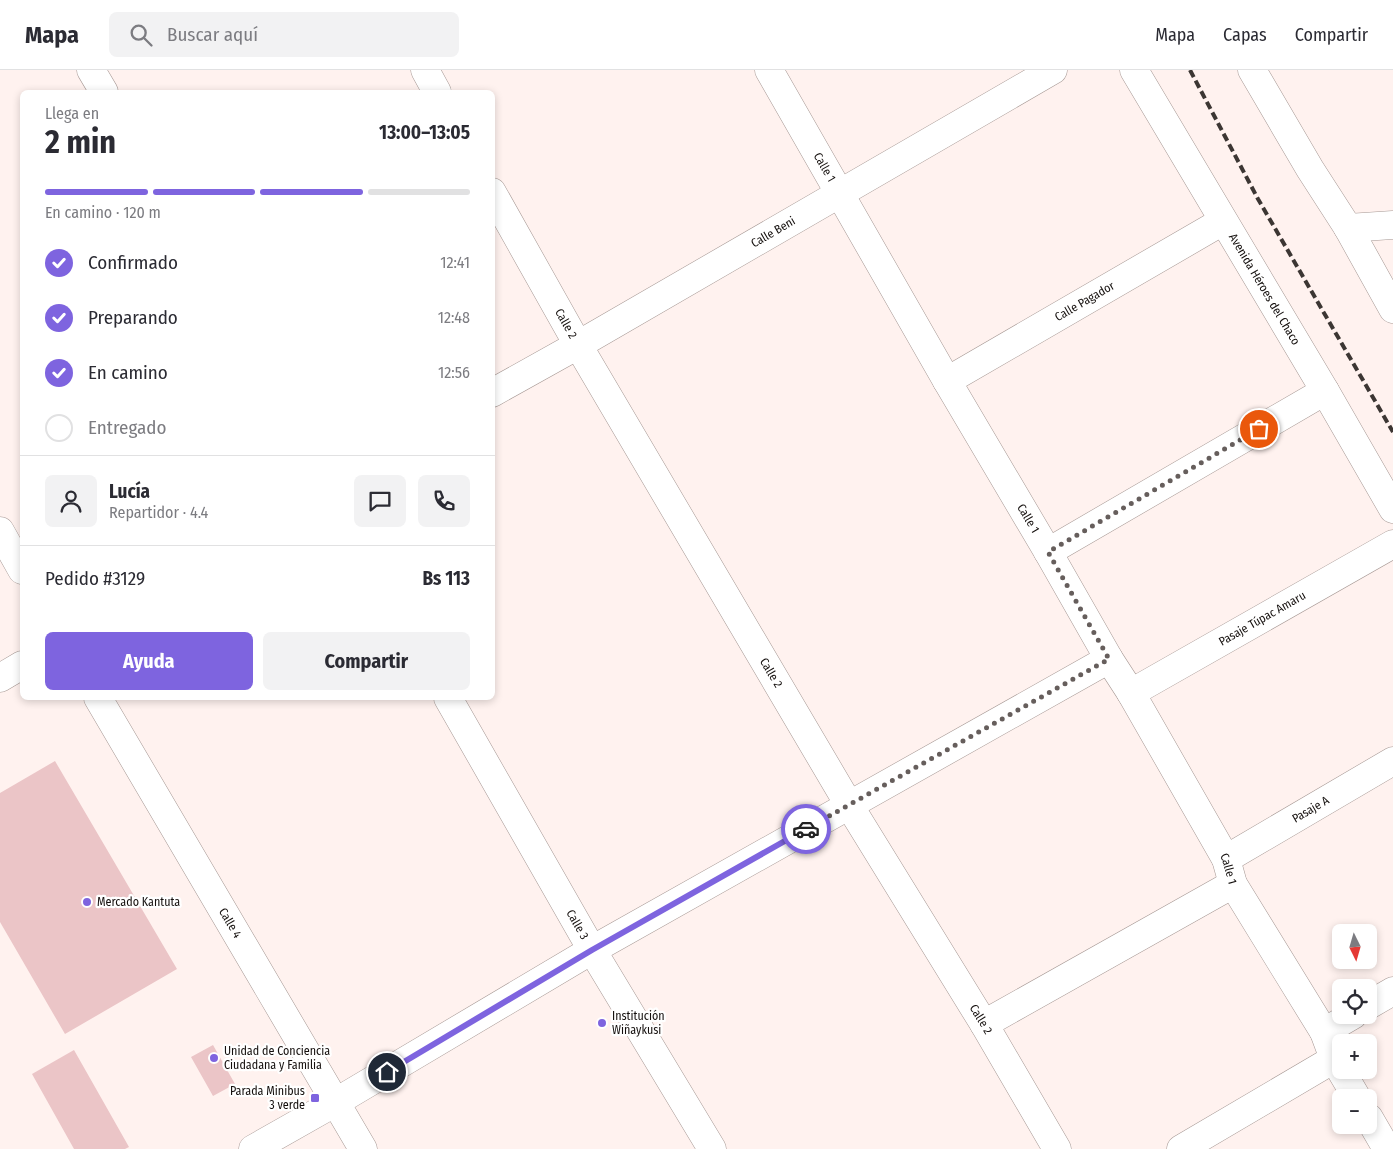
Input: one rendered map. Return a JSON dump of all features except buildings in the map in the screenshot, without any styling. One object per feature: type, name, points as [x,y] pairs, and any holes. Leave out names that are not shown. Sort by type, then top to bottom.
[{"type":"street","points":[[92,70],[103,90]]},
{"type":"street","points":[[424,70],[436,90]]},
{"type":"street","name":"Calle 1","points":[[769,70],[947,381],[1109,659],[1131,693],[1230,871],[1324,1032],[1332,1054]]},
{"type":"street","name":"Calle Beni","points":[[495,391],[1053,70]]},
{"type":"street","name":"Avenida Héroes del Chaco","points":[[1134,70],[1393,509]]},
{"type":"street","points":[[1252,70],[1310,169],[1348,228],[1393,309]]},
{"type":"street","name":"Calle 2","points":[[495,197],[578,345],[849,805],[984,1024],[1057,1149]]},
{"type":"street","name":"Calle Pagador","points":[[947,381],[1223,221]]},
{"type":"street","points":[[1348,228],[1393,225]]},
{"type":"street","points":[[1048,552],[1324,391]]},
{"type":"street","points":[[0,531],[20,566]]},
{"type":"street","name":"Pasaje Túpac Amaru","points":[[1131,693],[1393,544]]},
{"type":"street","points":[[253,1149],[592,950],[1109,659]]},
{"type":"street","points":[[0,678],[20,666]]},
{"type":"street","name":"Calle 4","points":[[99,700],[363,1149]]},
{"type":"street","name":"Calle 3","points":[[449,700],[592,950],[712,1149]]},
{"type":"street","name":"Pasaje A","points":[[984,1024],[1230,871],[1393,761]]},
{"type":"street","points":[[1377,1001],[1393,991]]},
{"type":"street","points":[[1324,1032],[1338,1024]]},
{"type":"street","points":[[1181,1149],[1332,1060]]},
{"type":"street","points":[[1377,1132],[1387,1149]]},
{"type":"railway","points":[[1190,70],[1258,199],[1393,432]]},
{"type":"way so far","points":[[806,829],[1109,659],[1048,552],[1259,429]]},
{"type":"place","name":"Mercado Kantuta","points":[[87,902]]},
{"type":"place","name":"Institución Wiñaykusi","points":[[602,1023]]},
{"type":"place","name":"Unidad de Conciencia Ciudadana y Familia","points":[[214,1058]]},
{"type":"place","name":"Parada Minibus 3 verde","points":[[315,1098]]},
{"type":"route","points":[[387,1072],[592,950],[806,829]]}]
